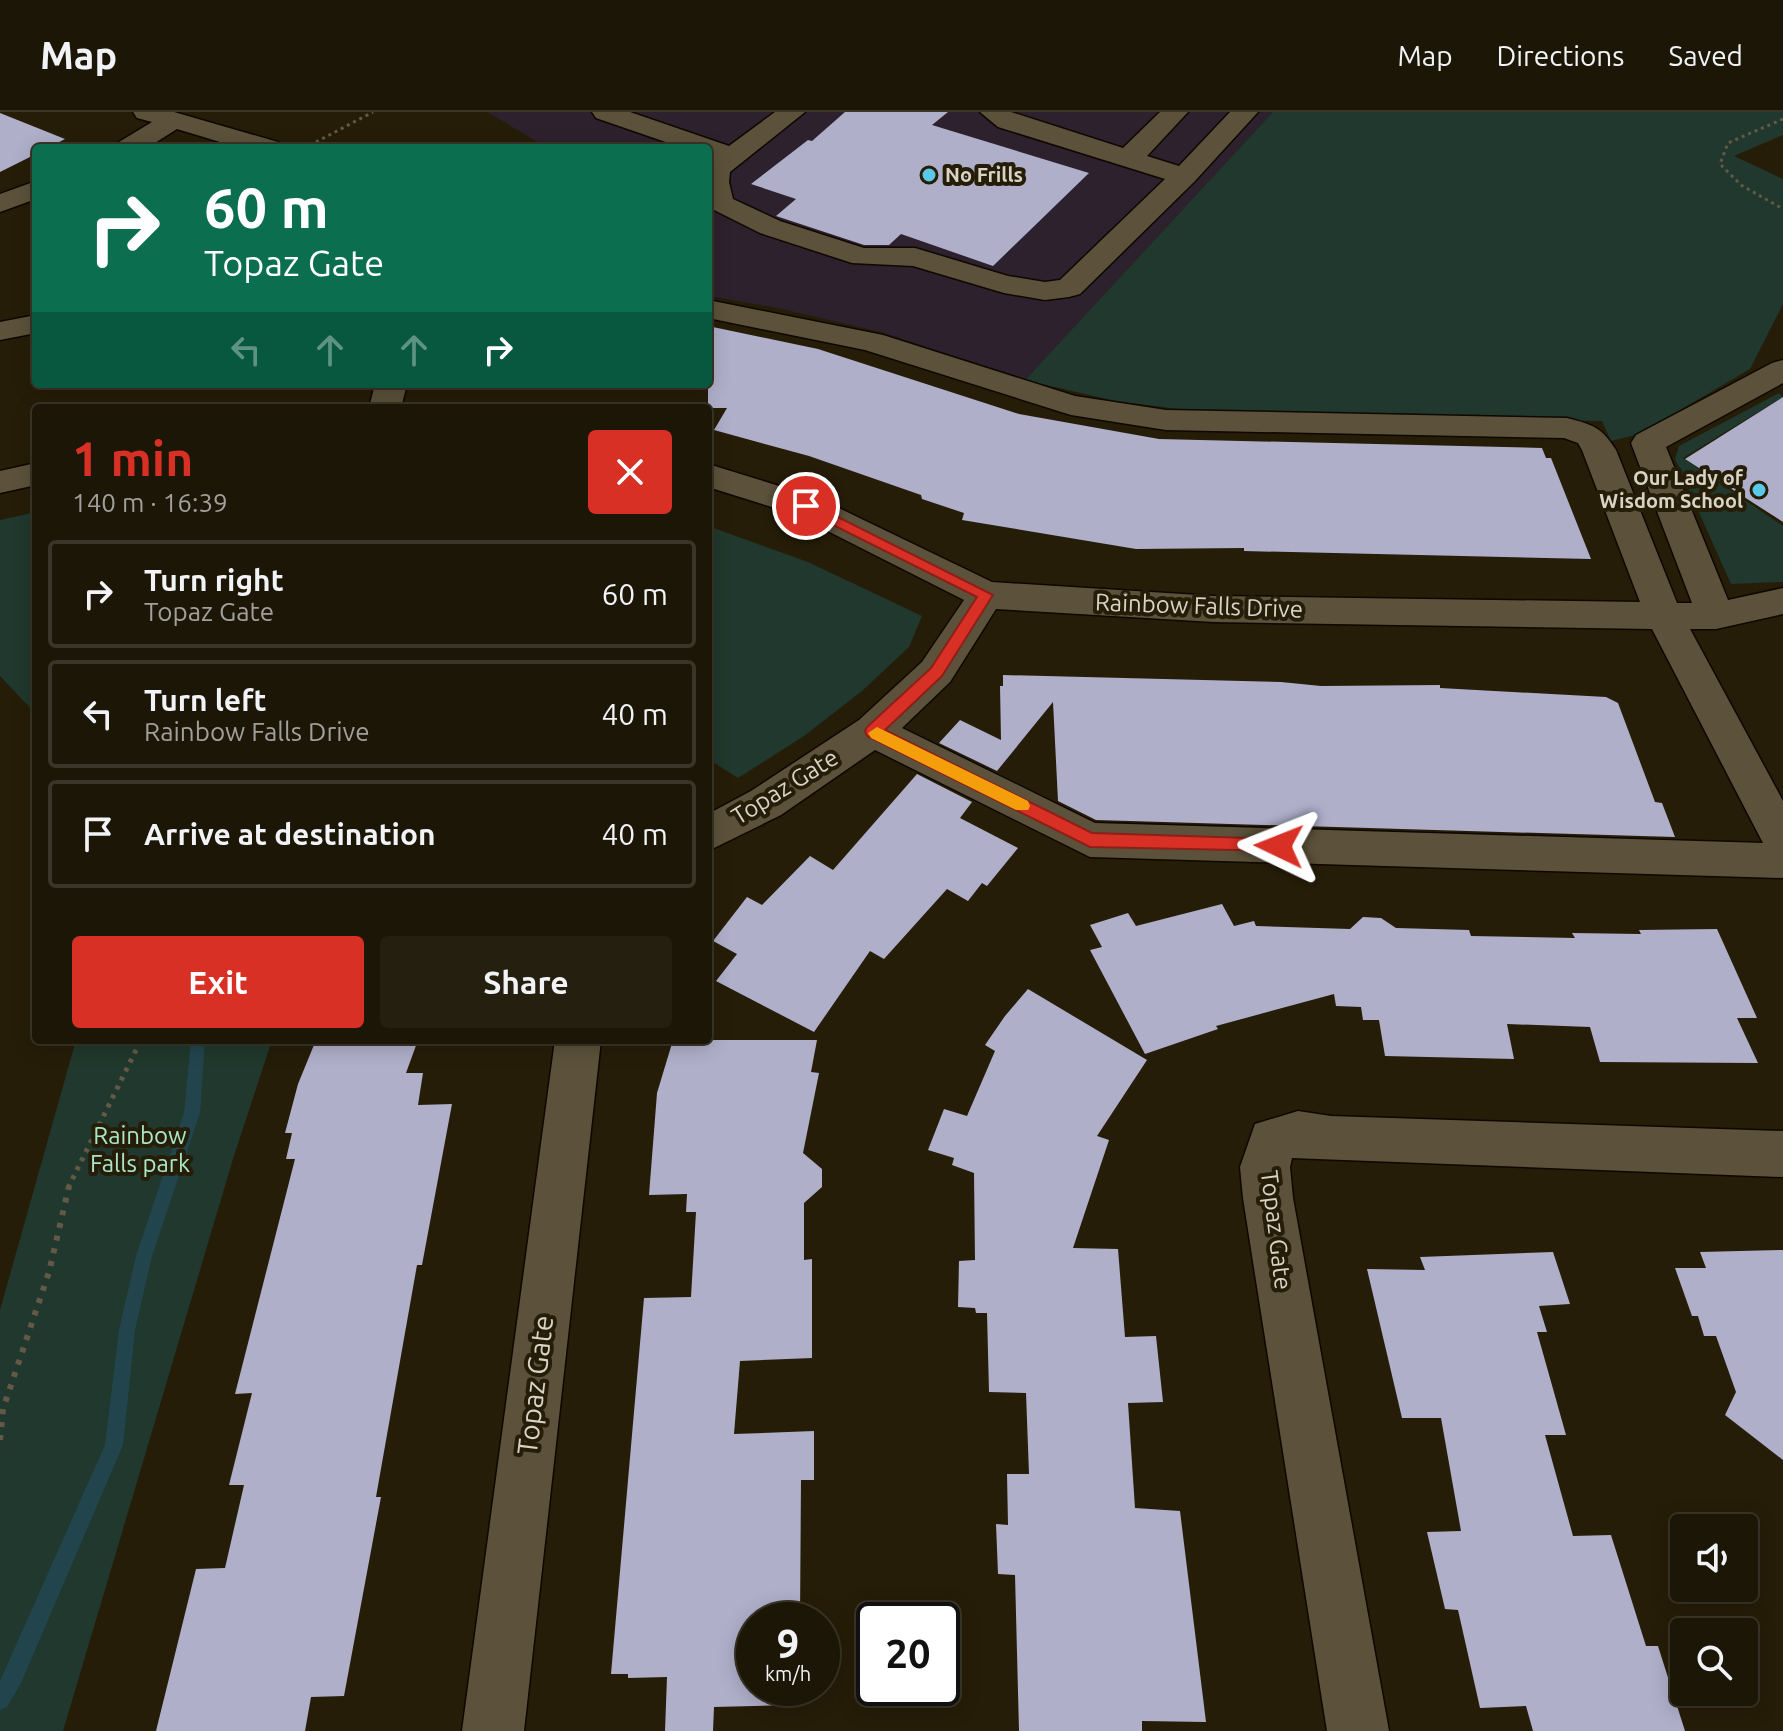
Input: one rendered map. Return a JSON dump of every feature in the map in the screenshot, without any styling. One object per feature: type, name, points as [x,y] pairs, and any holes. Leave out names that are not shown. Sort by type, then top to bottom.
[{"type":"street","points":[[605,112],[698,144]]},
{"type":"street","points":[[655,129],[679,112]]},
{"type":"street","points":[[792,112],[717,167],[714,180],[720,204],[770,227],[862,257],[915,257],[1004,284],[1045,291],[1069,288],[1245,112]]},
{"type":"street","points":[[993,112],[1007,121],[1184,176]]},
{"type":"street","points":[[1053,136],[1079,112]]},
{"type":"street","points":[[1128,159],[1175,112]]},
{"type":"street","points":[[132,144],[159,117],[255,144]]},
{"type":"street","points":[[712,149],[732,156]]},
{"type":"street","points":[[0,204],[32,191]]},
{"type":"street","points":[[712,310],[872,342],[1071,405],[1166,420],[1567,428],[1590,436],[1599,450],[1664,616],[1783,841]]},
{"type":"street","points":[[0,331],[32,325]]},
{"type":"street","points":[[1716,616],[1648,443],[1783,370]]},
{"type":"street","points":[[0,482],[32,475]]},
{"type":"street","name":"Rainbow Falls Drive","points":[[712,476],[806,506],[986,595],[1214,609],[1664,616],[1716,616],[1783,601]]},
{"type":"street","name":"Topaz Gate","points":[[712,832],[766,803],[873,731],[936,672],[986,595]]},
{"type":"street","name":"Rainbow Falls Drive","points":[[1716,616],[1783,633]]},
{"type":"street","points":[[873,731],[1090,840],[1783,861]]},
{"type":"street","name":"Topaz Gate","points":[[493,1731],[578,1044]]},
{"type":"street","name":"Topaz Gate","points":[[1358,1731],[1268,1198],[1265,1167],[1272,1140],[1298,1134],[1331,1139],[1783,1154]]},
{"type":"path","points":[[316,142],[373,112]]},
{"type":"path","points":[[1783,119],[1728,143],[1720,164],[1740,184],[1783,209]]},
{"type":"path","points":[[0,1440],[3,1409],[49,1272],[69,1185],[139,1044]]},
{"type":"shaded area","points":[[487,112],[1273,112],[1025,380],[881,332],[778,308],[712,297],[712,144],[541,144]]},
{"type":"green space","points":[[1273,112],[1783,112],[1783,135],[1734,156],[1783,179],[1783,304],[1750,369],[1639,434],[1611,441],[1602,421],[1234,416],[1115,401],[1025,380]]},
{"type":"green space","points":[[1779,393],[1783,397],[1683,458],[1783,526],[1783,582],[1731,584],[1675,459],[1679,446]]},
{"type":"green space","points":[[32,513],[32,710],[0,676],[0,520]]},
{"type":"green space","points":[[712,527],[808,562],[922,616],[909,647],[862,691],[804,736],[738,778],[712,762]]},
{"type":"green space","name":"Rainbow Falls park","points":[[75,1044],[271,1044],[233,1159],[63,1731],[0,1731],[0,1310]]},
{"type":"building","points":[[845,112],[948,112],[932,125],[1089,173],[993,266],[901,234],[889,245],[864,245],[776,216],[796,199],[751,184],[808,140],[812,141]]},
{"type":"building","points":[[0,113],[65,139],[56,144],[32,144],[32,156],[0,172]]},
{"type":"building","points":[[712,327],[818,349],[1019,414],[1159,439],[1542,448],[1546,458],[1551,458],[1591,559],[1244,551],[1244,548],[1136,549],[962,520],[964,513],[922,499],[921,495],[809,456],[714,430],[727,408],[712,408],[712,404],[708,404],[708,388],[712,388]]},
{"type":"building","name":"Our Lady of Wisdom School","points":[[1783,397],[1783,522],[1685,459]]},
{"type":"building","points":[[1003,675],[1281,682],[1321,686],[1440,685],[1440,688],[1606,697],[1618,703],[1655,802],[1662,803],[1675,837],[1096,820],[1058,801],[1053,702],[997,771],[939,743],[960,720],[1001,740],[1000,686],[1003,686]]},
{"type":"building","points":[[917,774],[972,802],[960,818],[1018,848],[987,886],[982,883],[968,901],[947,889],[884,959],[870,951],[814,1032],[716,981],[737,954],[713,941],[747,897],[762,905],[810,856],[833,870]]},
{"type":"building","points":[[1222,904],[1234,926],[1254,921],[1256,926],[1350,929],[1363,917],[1381,918],[1396,928],[1469,930],[1471,936],[1575,938],[1572,933],[1641,934],[1639,930],[1717,929],[1757,1018],[1737,1018],[1758,1063],[1600,1062],[1590,1027],[1507,1024],[1514,1059],[1385,1056],[1379,1020],[1363,1020],[1361,1007],[1336,1006],[1334,994],[1216,1026],[1218,1029],[1145,1054],[1090,950],[1102,947],[1090,925],[1128,913],[1136,926]]},
{"type":"building","points":[[1028,989],[1147,1060],[1097,1136],[1109,1140],[1073,1248],[1118,1249],[1125,1337],[1156,1336],[1163,1402],[1128,1403],[1135,1508],[1180,1511],[1206,1722],[1142,1721],[1142,1731],[1019,1731],[1015,1575],[998,1574],[996,1524],[1008,1525],[1007,1474],[1029,1474],[1026,1393],[989,1392],[987,1313],[976,1313],[975,1308],[958,1307],[959,1261],[975,1260],[974,1173],[952,1165],[954,1158],[928,1150],[944,1109],[967,1116],[995,1051],[985,1045]]},
{"type":"building","points":[[712,1040],[817,1040],[811,1072],[819,1073],[803,1153],[822,1169],[822,1187],[804,1203],[804,1260],[812,1259],[812,1358],[740,1361],[734,1434],[814,1431],[814,1480],[801,1480],[800,1602],[736,1602],[736,1706],[752,1706],[714,1707],[713,1731],[665,1731],[667,1677],[628,1678],[628,1674],[611,1674],[644,1298],[691,1297],[696,1212],[686,1212],[687,1194],[649,1195],[657,1093],[672,1044],[712,1044]]},
{"type":"building","points":[[314,1044],[417,1044],[406,1073],[423,1073],[418,1105],[452,1104],[422,1265],[417,1265],[376,1497],[381,1497],[344,1696],[311,1697],[305,1731],[156,1731],[196,1569],[225,1568],[244,1485],[229,1485],[252,1393],[235,1394],[295,1159],[286,1159],[292,1133],[285,1133],[298,1084]]},
{"type":"building","points":[[1783,1250],[1783,1460],[1725,1415],[1736,1392],[1716,1336],[1704,1336],[1698,1316],[1692,1316],[1675,1268],[1706,1268],[1700,1252]]},
{"type":"building","points":[[1553,1252],[1570,1304],[1539,1306],[1547,1332],[1537,1332],[1566,1435],[1545,1435],[1573,1536],[1611,1535],[1646,1646],[1658,1646],[1670,1684],[1670,1706],[1677,1706],[1685,1731],[1533,1731],[1526,1706],[1480,1708],[1458,1610],[1445,1609],[1427,1532],[1461,1531],[1441,1418],[1402,1418],[1367,1269],[1425,1270],[1420,1257]]},
{"type":"waterway","points":[[0,1700],[14,1676],[114,1445],[127,1330],[144,1256],[192,1113],[198,1044]]},
{"type":"slow traffic","points":[[877,733],[1022,806]]},
{"type":"place","name":"No Frills","points":[[929,175]]},
{"type":"place","name":"Our Lady of Wisdom School","points":[[1759,490]]},
{"type":"route","points":[[806,506],[986,595],[936,672],[873,731],[1090,840],[1279,846]]}]
